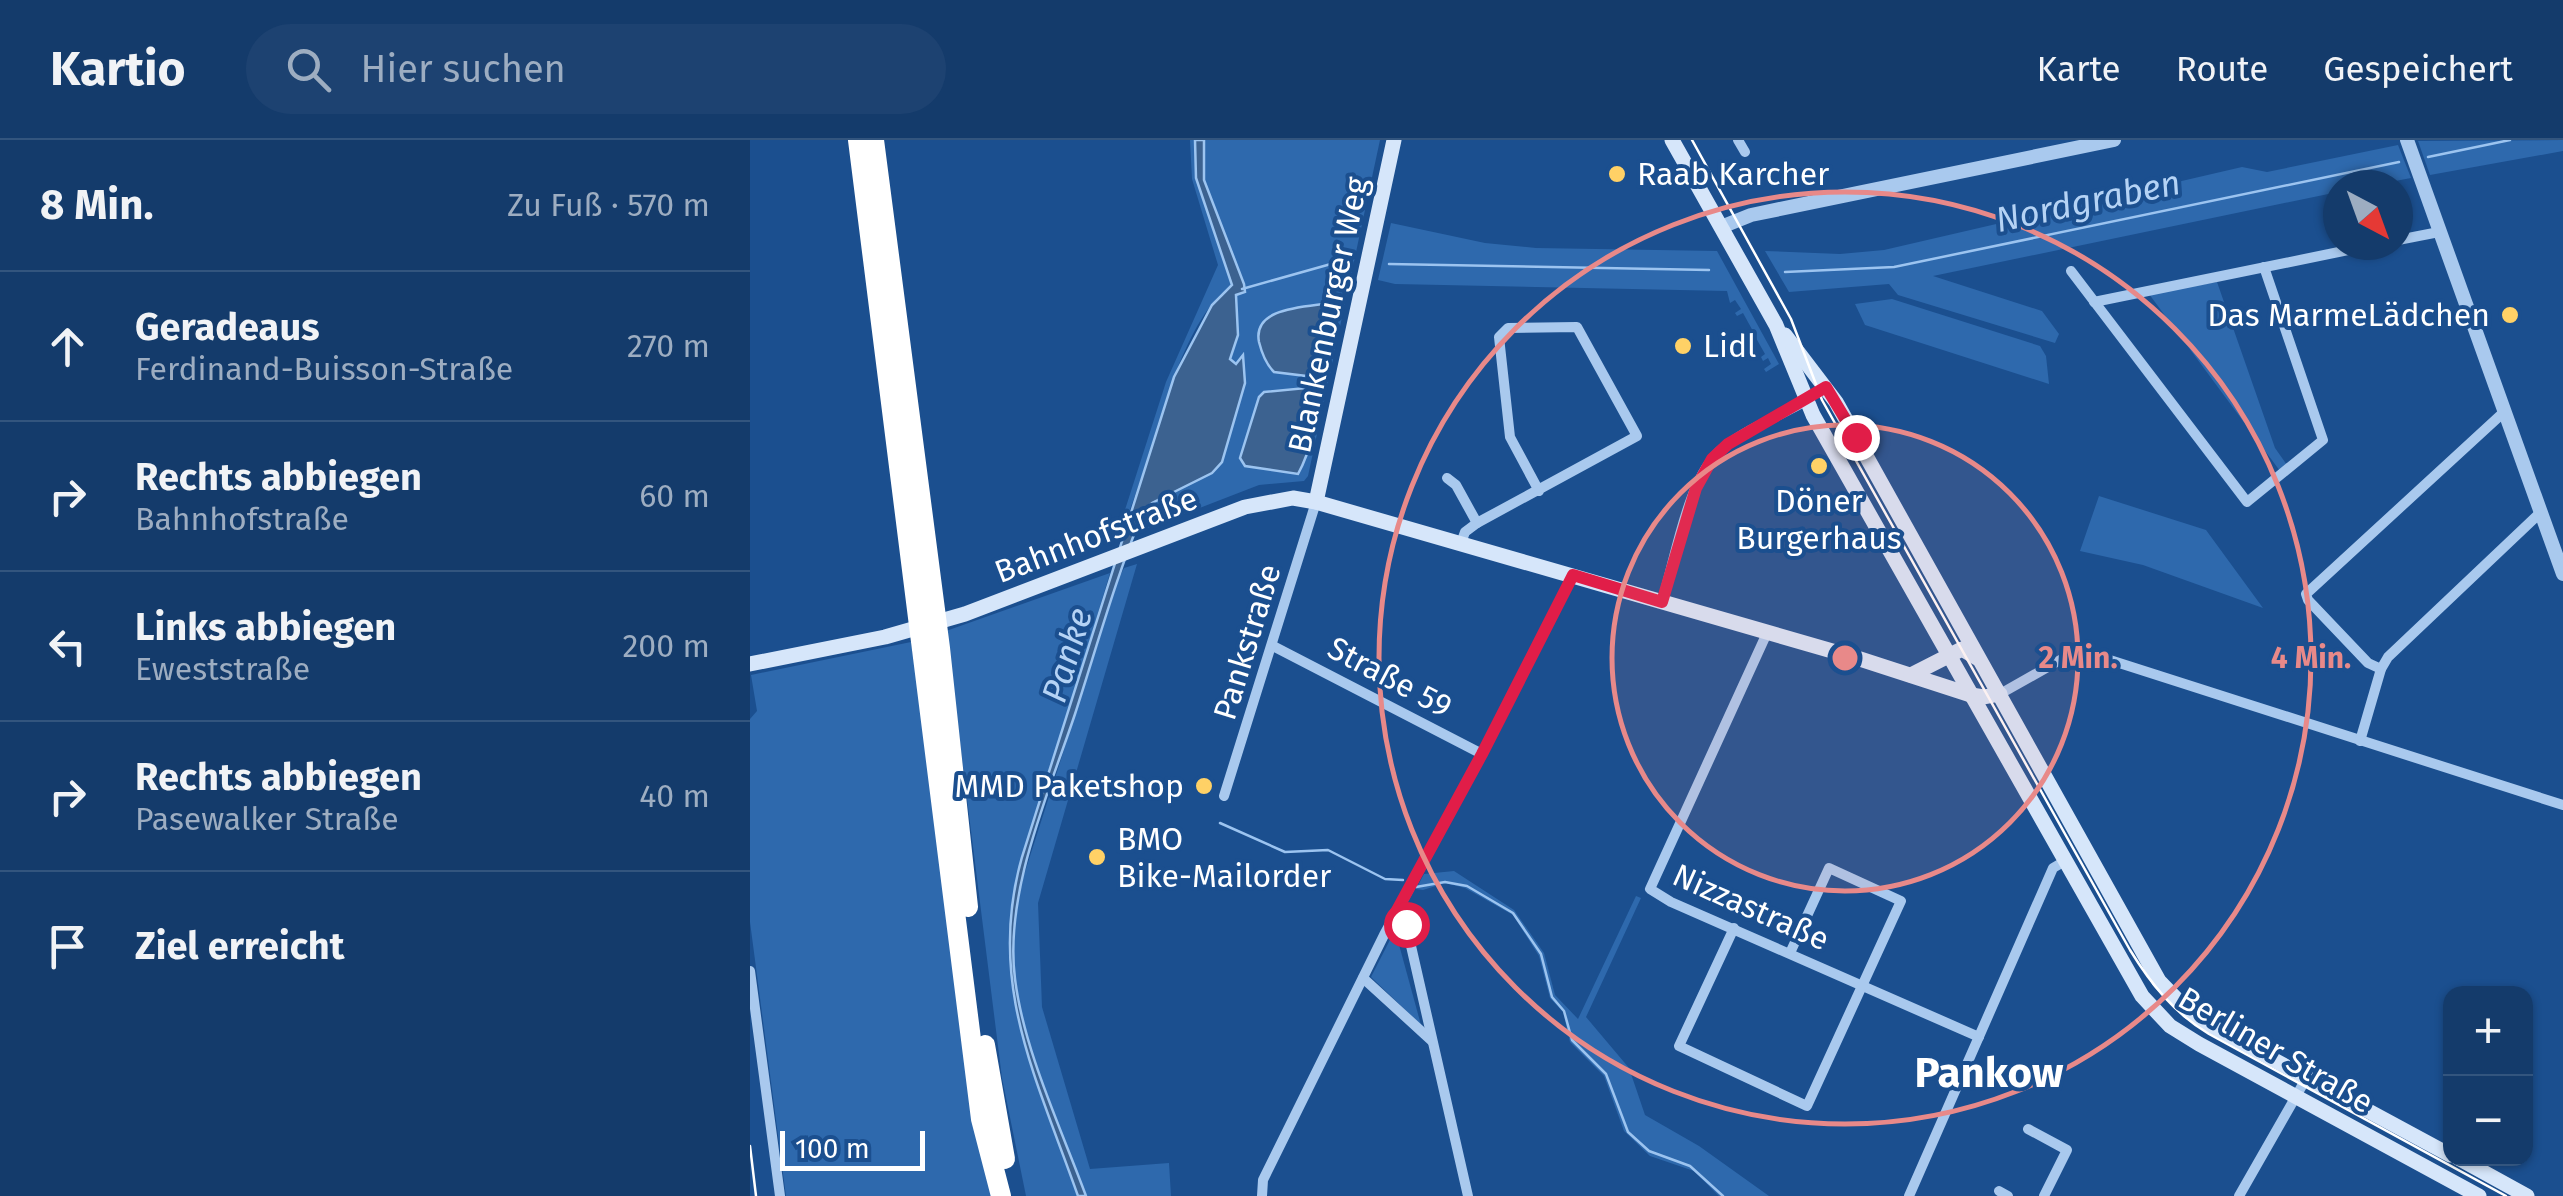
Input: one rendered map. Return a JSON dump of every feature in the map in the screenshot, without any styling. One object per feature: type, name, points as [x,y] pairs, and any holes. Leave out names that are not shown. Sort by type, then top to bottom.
[{"type":"highway","points":[[858,140],[925,601]]},
{"type":"highway","points":[[874,140],[931,650],[980,1017],[1013,1196]]},
{"type":"highway","points":[[931,650],[981,1119],[1001,1196]]},
{"type":"main road","name":"Blankenburger Weg","points":[[1316,502],[1394,140]]},
{"type":"main road","points":[[1672,140],[1776,324]]},
{"type":"main road","name":"Berliner Straße","points":[[1776,324],[1826,387],[2158,981],[2199,1019],[2443,1150]]},
{"type":"main road","name":"Berliner Straße","points":[[1776,324],[1806,401],[2132,981],[2155,1011],[2199,1044],[2479,1196]]},
{"type":"main road","points":[[1806,401],[1826,387]]},
{"type":"main road","name":"Bahnhofstraße","points":[[750,664],[886,637],[965,614],[1258,503],[1294,498],[1461,542],[1911,674],[1972,696]]},
{"type":"main road","points":[[1874,522],[1896,510]]},
{"type":"main road","points":[[1911,674],[1966,648],[1980,661]]},
{"type":"main road","points":[[1972,696],[2000,694]]},
{"type":"main road","points":[[2473,1166],[2528,1196]]},
{"type":"street","points":[[1738,140],[1745,152]]},
{"type":"street","points":[[1721,227],[1750,215],[2114,140]]},
{"type":"street","points":[[2407,140],[2563,573]]},
{"type":"street","points":[[2413,237],[2439,232]]},
{"type":"street","points":[[2094,302],[2323,255]]},
{"type":"street","points":[[2072,270],[2246,502],[2323,440],[2264,267]]},
{"type":"street","points":[[1461,542],[1464,532],[1477,523],[1540,491],[1637,436],[1577,327],[1508,328],[1500,337],[1510,437],[1540,491]]},
{"type":"street","points":[[1662,602],[1696,488],[1712,459],[1728,444],[1806,401]]},
{"type":"street","points":[[2381,669],[2368,664],[2306,594],[2504,412]]},
{"type":"street","points":[[1447,478],[1456,486],[1477,523]]},
{"type":"street","name":"Pankstraße","points":[[1224,796],[1316,502]]},
{"type":"street","points":[[2360,741],[2381,669],[2400,644],[2540,512]]},
{"type":"street","points":[[1262,1196],[1269,1166],[1396,912],[1573,575]]},
{"type":"street","name":"Nizzastraße","points":[[1768,633],[1650,886],[1655,894],[1979,1037]]},
{"type":"street","name":"Straße 59","points":[[1273,646],[1482,754]]},
{"type":"street","points":[[2000,694],[2069,655],[2088,653],[2563,804]]},
{"type":"street","points":[[1909,1196],[2053,868],[2065,861]]},
{"type":"street","points":[[1734,928],[1679,1046],[1807,1106],[1900,902],[1829,868],[1790,953]]},
{"type":"street","points":[[1396,912],[1406,924],[1468,1196]]},
{"type":"street","points":[[750,971],[780,1196]]},
{"type":"street","points":[[1363,978],[1433,1042]]},
{"type":"street","points":[[2240,1196],[2307,1077]]},
{"type":"street","points":[[2028,1129],[2067,1150],[2044,1196]]},
{"type":"shaded area","points":[[1190,140],[1195,140],[1196,178],[1232,286],[1216,300],[1188,344],[1121,538],[1115,541],[1166,382],[1218,265],[1192,179]]},
{"type":"shaded area","points":[[1195,140],[1204,140],[1204,180],[1244,284],[1245,292],[1236,295],[1238,335],[1230,359],[1236,364],[1243,355],[1245,383],[1222,462],[1212,473],[1152,503],[1143,512],[1041,811],[1016,913],[1015,979],[1026,1034],[1086,1196],[1078,1196],[1021,1030],[1010,947],[1012,903],[1022,857],[1174,377],[1212,305],[1232,285],[1196,178]]},
{"type":"shaded area","points":[[1204,140],[1380,140],[1308,476],[1304,481],[1259,485],[1135,533],[1146,507],[1211,473],[1222,462],[1242,357],[1236,364],[1230,359],[1238,335],[1236,295],[1245,292],[1204,180]]},
{"type":"shaded area","points":[[2563,140],[2563,151],[2430,175],[2418,141]]},
{"type":"shaded area","points":[[2398,145],[2408,170],[2323,170],[2323,195],[1933,276],[2042,311],[2059,334],[2055,343],[1898,295],[1889,284],[1789,292],[1765,251],[1840,254],[1884,250],[2242,167],[2267,172]]},
{"type":"shaded area","points":[[1391,223],[1485,243],[1536,248],[1717,251],[1779,364],[1766,372],[1764,369],[1771,364],[1768,358],[1763,361],[1761,357],[1765,354],[1756,338],[1749,337],[1754,333],[1743,313],[1735,313],[1741,309],[1735,300],[1730,303],[1727,291],[1395,284],[1378,280]]},
{"type":"shaded area","points":[[2217,282],[2275,448],[2287,465],[2280,471],[2149,294]]},
{"type":"shaded area","points":[[1892,299],[2040,346],[2046,356],[2049,384],[1865,325],[1855,304]]},
{"type":"shaded area","points":[[1330,303],[1337,309],[1323,378],[1274,372],[1259,342],[1264,322],[1283,311]]},
{"type":"shaded area","points":[[1316,387],[1317,417],[1298,474],[1245,466],[1240,458],[1259,397],[1264,392]]},
{"type":"shaded area","points":[[2099,496],[2206,530],[2263,608],[2143,565],[2080,551]]},
{"type":"shaded area","points":[[1137,564],[1038,903],[1042,1007],[1090,1169],[1169,1163],[1171,1196],[1086,1196],[1026,1031],[1015,977],[1015,927],[1023,878],[1119,578],[1124,568]]},
{"type":"shaded area","points":[[1110,573],[1012,899],[1010,939],[1018,1015],[1038,1087],[1078,1196],[1026,1196],[1002,1078],[946,631]]},
{"type":"shaded area","points":[[911,642],[993,1196],[786,1196],[750,922],[750,719],[757,711],[751,675]]},
{"type":"shaded area","points":[[1454,871],[1514,910],[1544,953],[1555,995],[1578,1019],[1636,896],[1641,898],[1586,1017],[1629,1068],[1645,1115],[1699,1146],[1769,1196],[1719,1196],[1694,1171],[1650,1156],[1624,1131],[1604,1076],[1570,1042],[1563,1012],[1550,998],[1539,956],[1513,915],[1465,888],[1445,883],[1416,889],[1424,874]]},
{"type":"shaded area","points":[[1395,930],[1421,1025],[1371,977]]},
{"type":"waterway","name":"Nordgraben","points":[[2428,157],[2510,140]]},
{"type":"waterway","name":"Nordgraben","points":[[1785,272],[1894,267],[2399,162]]},
{"type":"waterway","name":"Nordgraben","points":[[1242,289],[1346,263]]},
{"type":"waterway","name":"Nordgraben","points":[[1389,264],[1709,270]]},
{"type":"waterway","points":[[1220,823],[1285,852],[1328,850],[1385,879],[1403,880]]},
{"type":"waterway","points":[[1416,887],[1445,882],[1467,886],[1513,913],[1541,954],[1552,997],[1564,1011],[1572,1040],[1606,1074],[1628,1132],[1649,1151],[1690,1166],[1723,1196]]},
{"type":"tram line","points":[[1692,140],[1791,319],[1822,400],[2130,950],[2155,986],[2185,1017],[2209,1034],[2506,1196]]},
{"type":"tram line","points":[[750,1146],[756,1196]]},
{"type":"place","name":"Raab Karcher","points":[[1617,174]]},
{"type":"place","name":"Das MarmeLädchen","points":[[2510,315]]},
{"type":"place","name":"Lidl","points":[[1683,346]]},
{"type":"place","name":"Döner Burgerhaus","points":[[1819,466]]},
{"type":"place","name":"MMD Paketshop","points":[[1204,786]]},
{"type":"place","name":"BMO Bike-Mailorder","points":[[1097,857]]},
{"type":"district","name":"Pankow","points":[[1989,1072]]},
{"type":"route","points":[[1406,924],[1396,912],[1573,575],[1662,602],[1696,488],[1712,459],[1728,444],[1826,387],[1856,437]]},
{"type":"water label","name":"Panke","points":[[1067,655]]}]
